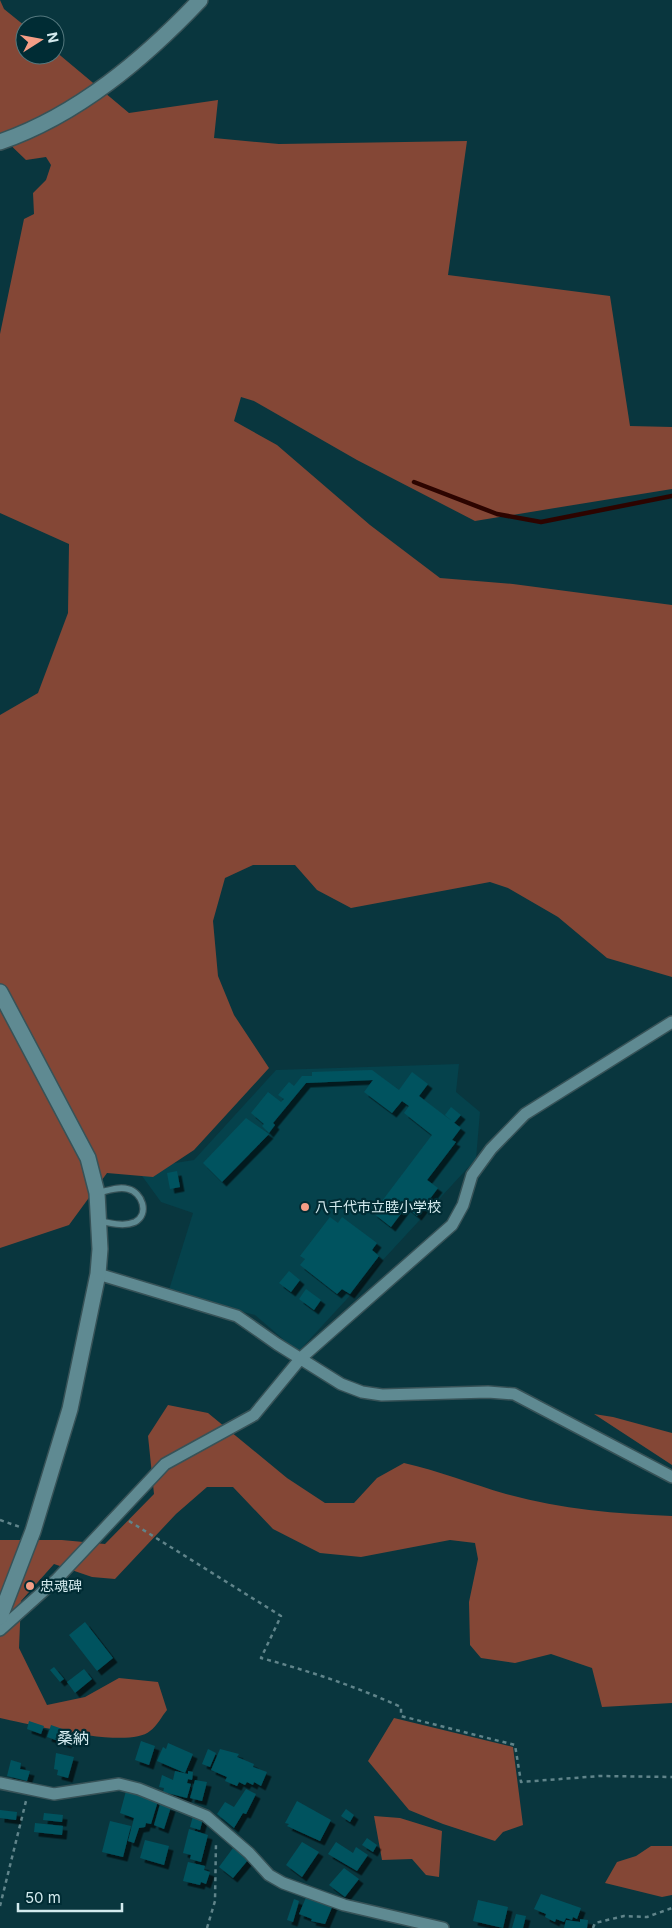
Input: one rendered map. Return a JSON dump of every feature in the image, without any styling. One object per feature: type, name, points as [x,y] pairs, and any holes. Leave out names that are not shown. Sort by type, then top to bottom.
[{"type":"street","points":[[0,142],[38,128],[109,83],[164,37],[200,0]]},
{"type":"street","points":[[0,992],[88,1158],[97,1194],[100,1221],[98,1274],[70,1409],[33,1531],[0,1617]]},
{"type":"street","points":[[0,1630],[57,1579],[165,1464],[254,1415],[301,1358],[452,1225],[464,1205],[472,1175],[491,1149],[525,1114],[672,1022]]},
{"type":"street","points":[[98,1274],[237,1316],[277,1344],[341,1384],[362,1392],[382,1395],[488,1392],[514,1394],[672,1477]]},
{"type":"street","points":[[0,1783],[54,1794],[119,1784],[194,1810],[216,1823],[269,1875],[283,1883],[344,1905],[443,1928]]},
{"type":"lane","points":[[97,1194],[126,1188],[139,1196],[143,1205],[140,1217],[134,1222],[114,1224],[100,1221]]},
{"type":"path","points":[[117,1513],[281,1616],[261,1658],[366,1690],[401,1706],[401,1716],[515,1745],[521,1782],[600,1776],[672,1777]]},
{"type":"path","points":[[0,1520],[33,1531]]},
{"type":"path","points":[[0,1906],[29,1790]]},
{"type":"path","points":[[208,1928],[215,1901],[216,1823]]},
{"type":"path","points":[[593,1928],[595,1923],[624,1916],[647,1917],[672,1908]]},
{"type":"shaded area","points":[[0,0],[4,9],[15,18],[15,65],[65,65],[65,59],[129,113],[218,100],[214,138],[279,144],[467,141],[448,275],[610,296],[630,426],[672,427],[672,489],[475,521],[357,460],[254,401],[241,397],[234,421],[277,445],[370,525],[440,578],[513,584],[672,605],[672,977],[607,958],[558,917],[508,888],[490,882],[351,908],[317,890],[295,865],[253,865],[225,878],[213,921],[218,976],[234,1015],[269,1068],[194,1150],[153,1177],[107,1173],[69,1225],[0,1248],[0,715],[38,693],[68,613],[69,544],[0,513],[0,334],[24,219],[34,214],[33,193],[46,180],[51,165],[46,157],[26,160],[0,135]]},
{"type":"shaded area","name":"八千代市立睦小学校","points":[[459,1064],[456,1092],[480,1112],[476,1159],[298,1352],[255,1315],[168,1293],[193,1213],[161,1202],[137,1169],[194,1160],[276,1070]]},
{"type":"shaded area","points":[[168,1405],[208,1413],[287,1478],[325,1503],[354,1503],[377,1478],[404,1463],[526,1499],[567,1507],[609,1512],[672,1516],[672,1703],[602,1707],[592,1668],[551,1654],[515,1663],[481,1658],[470,1645],[469,1602],[478,1559],[475,1543],[450,1540],[361,1557],[320,1553],[273,1529],[233,1487],[207,1487],[176,1514],[115,1579],[92,1577],[54,1564],[21,1601],[19,1648],[47,1705],[85,1697],[119,1678],[158,1682],[167,1710],[155,1726],[150,1731],[138,1736],[122,1738],[101,1737],[55,1730],[0,1718],[0,1540],[62,1540],[105,1544],[154,1494],[148,1436]]},
{"type":"shaded area","points":[[594,1414],[613,1417],[672,1433],[672,1465]]},
{"type":"shaded area","points":[[394,1718],[513,1747],[523,1825],[503,1832],[495,1841],[443,1824],[409,1810],[368,1761]]},
{"type":"shaded area","points":[[374,1816],[400,1818],[442,1831],[439,1877],[426,1875],[412,1859],[382,1860]]},
{"type":"shaded area","points":[[651,1846],[672,1846],[672,1895],[662,1897],[605,1883],[617,1862],[636,1856]]},
{"type":"building","points":[[372,1070],[399,1090],[412,1072],[428,1084],[419,1096],[461,1128],[452,1140],[456,1142],[427,1180],[438,1188],[417,1216],[406,1207],[391,1227],[373,1213],[432,1135],[404,1113],[409,1106],[402,1101],[392,1113],[364,1092],[373,1080],[306,1083],[273,1123],[275,1125],[269,1133],[262,1126],[264,1124],[251,1113],[268,1092],[281,1102],[284,1099],[278,1095],[289,1082],[294,1086],[302,1076],[312,1076],[312,1072]]},
{"type":"building","points":[[451,1107],[461,1115],[454,1123],[445,1115]]},
{"type":"building","points":[[246,1118],[269,1134],[222,1182],[203,1163]]},
{"type":"building","points":[[177,1171],[180,1187],[170,1189],[167,1173]]},
{"type":"building","points":[[330,1217],[338,1223],[342,1217],[377,1243],[372,1250],[379,1256],[350,1294],[342,1289],[337,1294],[300,1265],[305,1259],[300,1256]]},
{"type":"building","points":[[289,1271],[300,1280],[291,1292],[279,1283]]},
{"type":"building","points":[[306,1289],[321,1300],[314,1310],[299,1299]]},
{"type":"building","points":[[85,1622],[113,1658],[97,1671],[69,1635]]},
{"type":"building","points":[[54,1667],[64,1679],[60,1682],[50,1670]]},
{"type":"building","points":[[84,1669],[92,1679],[75,1693],[67,1682]]},
{"type":"building","points":[[29,1721],[44,1726],[41,1734],[27,1729]]},
{"type":"building","points":[[51,1725],[71,1732],[67,1744],[47,1737]]},
{"type":"building","points":[[141,1741],[155,1746],[149,1765],[135,1760]]},
{"type":"building","points":[[168,1743],[193,1754],[185,1773],[157,1761],[163,1747],[166,1749]]},
{"type":"building","points":[[208,1749],[216,1753],[210,1767],[202,1764]]},
{"type":"building","points":[[220,1749],[239,1754],[237,1757],[254,1764],[253,1767],[267,1772],[261,1786],[254,1782],[253,1785],[247,1782],[245,1785],[239,1782],[237,1786],[225,1781],[227,1777],[211,1770]]},
{"type":"building","points":[[56,1753],[74,1757],[68,1778],[57,1775],[58,1770],[54,1769]]},
{"type":"building","points":[[11,1760],[21,1763],[20,1769],[30,1771],[27,1781],[7,1776]]},
{"type":"building","points":[[175,1771],[188,1774],[188,1771],[193,1772],[192,1780],[188,1779],[187,1783],[191,1784],[187,1798],[163,1792],[164,1788],[159,1787],[162,1775],[173,1780]]},
{"type":"building","points":[[195,1780],[207,1782],[202,1801],[190,1798]]},
{"type":"building","points":[[246,1789],[256,1794],[246,1814],[243,1813],[234,1828],[217,1814],[225,1802],[234,1807]]},
{"type":"building","points":[[126,1791],[158,1801],[151,1824],[146,1823],[145,1827],[139,1828],[134,1843],[128,1841],[134,1818],[120,1813]]},
{"type":"building","points":[[297,1801],[331,1820],[320,1841],[287,1826],[289,1824],[285,1823]]},
{"type":"building","points":[[160,1804],[171,1807],[164,1829],[154,1825]]},
{"type":"building","points":[[346,1809],[354,1815],[350,1822],[341,1816]]},
{"type":"building","points":[[0,1810],[17,1812],[16,1820],[0,1818]]},
{"type":"building","points":[[44,1813],[63,1815],[62,1822],[43,1820]]},
{"type":"building","points":[[193,1816],[203,1819],[200,1830],[190,1827]]},
{"type":"building","points":[[110,1821],[131,1826],[123,1857],[102,1852]]},
{"type":"building","points":[[35,1823],[63,1826],[62,1835],[34,1832]]},
{"type":"building","points":[[189,1829],[208,1835],[201,1862],[190,1859],[191,1855],[183,1853]]},
{"type":"building","points":[[367,1838],[377,1845],[373,1852],[362,1845]]},
{"type":"building","points":[[145,1840],[169,1846],[164,1865],[140,1858]]},
{"type":"building","points":[[302,1842],[319,1852],[302,1877],[286,1865]]},
{"type":"building","points":[[336,1842],[353,1853],[356,1847],[368,1855],[357,1871],[328,1854]]},
{"type":"building","points":[[233,1848],[248,1860],[233,1878],[219,1867]]},
{"type":"building","points":[[188,1862],[205,1866],[204,1870],[210,1872],[206,1884],[201,1882],[200,1885],[183,1881]]},
{"type":"building","points":[[344,1868],[359,1879],[345,1897],[329,1885]]},
{"type":"building","points":[[541,1894],[581,1908],[577,1919],[573,1917],[572,1920],[566,1918],[564,1922],[556,1919],[555,1922],[545,1917],[546,1914],[534,1909]]},
{"type":"building","points":[[307,1895],[333,1905],[325,1924],[311,1921],[312,1919],[299,1914]]},
{"type":"building","points":[[294,1899],[299,1901],[293,1922],[287,1920]]},
{"type":"building","points":[[478,1900],[508,1907],[503,1928],[473,1921]]},
{"type":"building","points":[[516,1914],[526,1916],[523,1928],[512,1928]]},
{"type":"building","points":[[580,1919],[588,1920],[587,1928],[564,1928],[566,1920],[580,1922]]},
{"type":"waterway","points":[[414,482],[497,514],[541,522],[672,496]]},
{"type":"place","name":"八千代市立睦小学校","points":[[305,1207]]},
{"type":"place","name":"忠魂碑","points":[[30,1586]]},
{"type":"district","name":"桑納","points":[[73,1738]]}]
